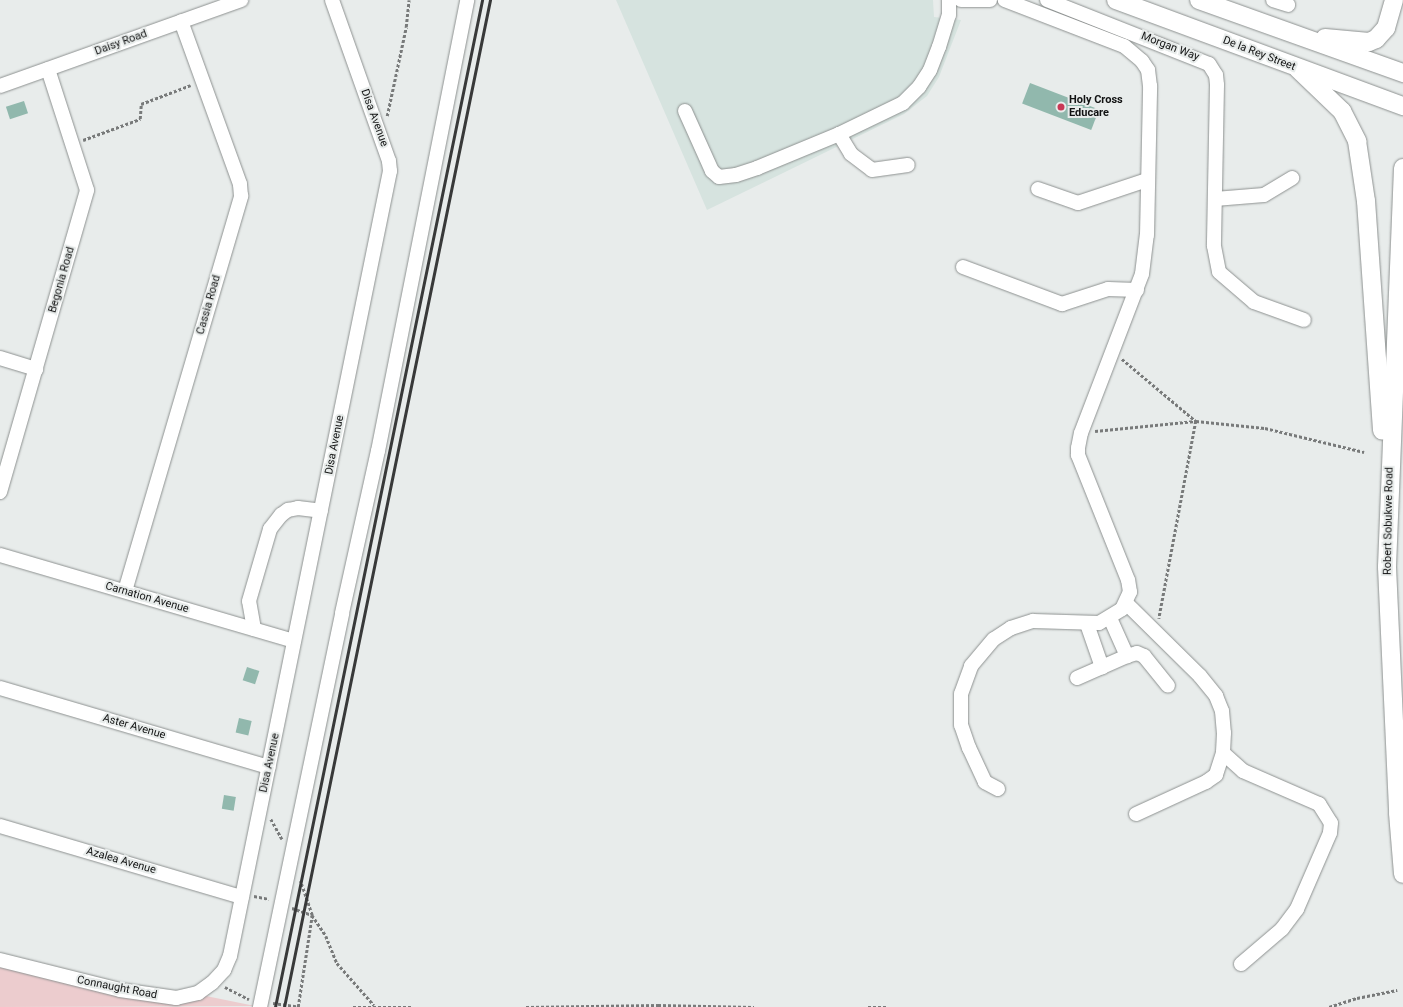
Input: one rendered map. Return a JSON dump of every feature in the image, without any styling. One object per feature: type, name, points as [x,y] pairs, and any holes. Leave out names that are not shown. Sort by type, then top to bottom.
[{"type":"main road","name":"De la Rey Street","points":[[1116,0],[1298,69],[1403,106]]},
{"type":"main road","points":[[1199,0],[1403,73]]},
{"type":"main road","points":[[1306,39],[1369,42],[1376,39],[1386,28],[1394,0]]},
{"type":"main road","points":[[1298,69],[1342,111],[1357,141],[1371,267],[1388,518]]},
{"type":"main road","name":"Robert Sobukwe Road","points":[[1403,168],[1388,518],[1388,612],[1403,874]]},
{"type":"street","name":"Daisy Road","points":[[0,86],[241,0]]},
{"type":"street","name":"Disa Avenue","points":[[242,897],[390,171],[383,144],[332,0]]},
{"type":"street","points":[[260,1007],[342,613],[378,451],[467,0]]},
{"type":"street","points":[[685,111],[712,170],[719,177],[730,177],[757,168],[839,134],[903,103],[919,87],[930,70],[939,47],[949,15],[949,0]]},
{"type":"street","points":[[961,0],[990,0]]},
{"type":"street","points":[[998,789],[985,782],[969,748],[961,725],[961,694],[971,666],[994,639],[1020,625],[1048,620],[1087,624],[1110,618],[1126,604],[1130,592],[1128,580],[1078,455],[1081,433],[1114,352],[1142,274],[1147,234],[1150,86],[1148,70],[1142,61],[1124,46],[1005,0]]},
{"type":"street","name":"Morgan Way","points":[[1047,0],[1209,64],[1216,75],[1217,85],[1214,246],[1219,272],[1254,302],[1278,313],[1304,320]]},
{"type":"street","points":[[1272,0],[1288,5]]},
{"type":"street","name":"Cassia Road","points":[[125,591],[241,196],[240,184],[181,21]]},
{"type":"street","name":"Begonia Road","points":[[0,492],[5,453],[36,369],[86,201],[86,179],[48,69]]},
{"type":"street","points":[[839,134],[851,154],[872,170],[908,165]]},
{"type":"street","points":[[1215,199],[1264,195],[1292,178]]},
{"type":"street","points":[[1038,189],[1078,203],[1147,180]]},
{"type":"street","points":[[963,267],[1062,304],[1108,289],[1137,290]]},
{"type":"street","points":[[0,358],[36,369]]},
{"type":"street","points":[[254,629],[249,601],[270,529],[281,515],[288,510],[298,508],[321,511]]},
{"type":"street","name":"Carnation Avenue","points":[[0,555],[294,641]]},
{"type":"street","points":[[1126,604],[1216,696],[1222,711],[1224,753],[1220,770],[1212,779],[1136,814]]},
{"type":"street","points":[[1110,618],[1128,656]]},
{"type":"street","points":[[1087,624],[1102,667]]},
{"type":"street","points":[[1077,678],[1137,653],[1144,656],[1168,686]]},
{"type":"street","name":"Aster Avenue","points":[[0,688],[269,767]]},
{"type":"street","points":[[1224,753],[1243,771],[1319,804],[1331,823],[1330,833],[1297,909],[1282,929],[1240,964]]},
{"type":"street","name":"Azalea Avenue","points":[[0,826],[242,897]]},
{"type":"street","name":"Connaught Road","points":[[0,960],[120,990],[176,998],[191,995],[212,983],[227,963],[242,897]]},
{"type":"path","points":[[383,144],[406,28],[409,0]]},
{"type":"path","points":[[74,144],[140,119],[141,104],[203,82]]},
{"type":"path","points":[[1114,352],[1196,421]]},
{"type":"path","points":[[1156,633],[1196,421]]},
{"type":"path","points":[[1081,433],[1196,421],[1265,428],[1364,452]]},
{"type":"path","points":[[242,897],[268,899],[312,915],[326,936],[337,963],[374,1005]]},
{"type":"path","points":[[298,1007],[312,915]]},
{"type":"path","points":[[1329,1007],[1357,998],[1397,990]]},
{"type":"path","points":[[353,1007],[374,1005],[412,1007]]},
{"type":"path","points":[[526,1007],[754,1007]]},
{"type":"path","points":[[868,1007],[887,1007]]},
{"type":"shaded area","points":[[616,0],[933,0],[934,17],[961,20],[939,77],[927,96],[904,114],[707,210]]},
{"type":"shaded area","points":[[0,965],[206,996],[255,1006],[0,1007]]},
{"type":"building","name":"Holy Cross Educare","points":[[1030,83],[1099,110],[1091,130],[1022,104]]},
{"type":"building","points":[[24,101],[28,113],[10,119],[6,107]]},
{"type":"building","points":[[247,667],[259,671],[255,684],[243,680]]},
{"type":"building","points":[[239,718],[252,721],[248,736],[236,733]]},
{"type":"building","points":[[224,795],[236,797],[234,811],[222,809]]},
{"type":"railway","points":[[275,1007],[482,0]]},
{"type":"railway","points":[[284,1007],[490,0]]},
{"type":"place","name":"Holy Cross Educare","points":[[1061,107]]}]
